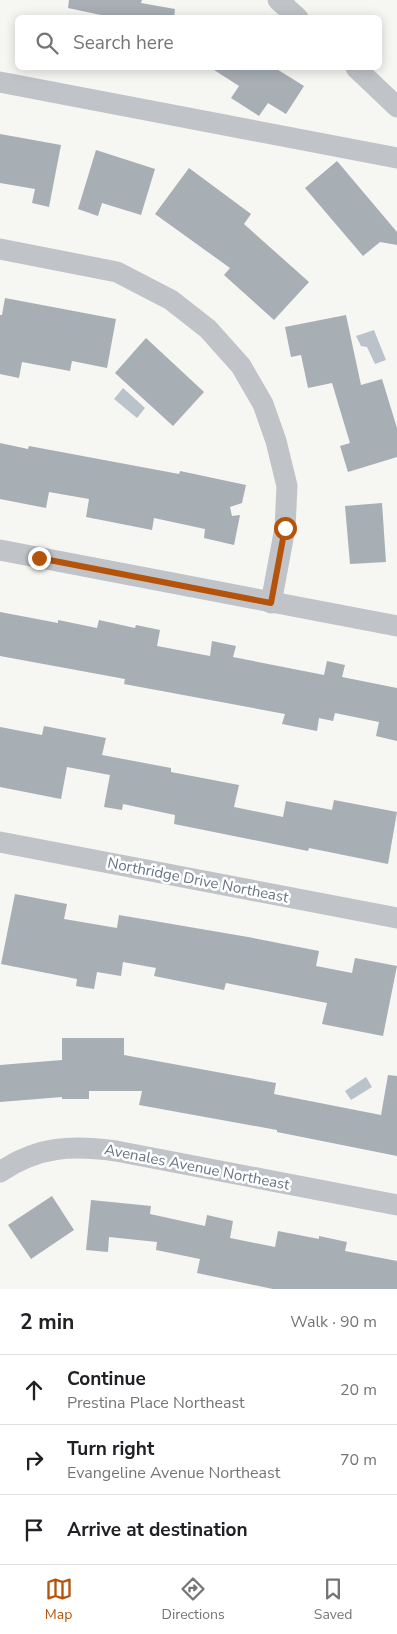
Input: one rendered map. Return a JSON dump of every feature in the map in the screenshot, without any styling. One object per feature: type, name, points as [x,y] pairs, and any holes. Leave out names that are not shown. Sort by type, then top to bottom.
[{"type":"street","points":[[278,0],[295,15]]},
{"type":"street","points":[[358,70],[397,107]]},
{"type":"street","points":[[0,82],[397,158]]},
{"type":"street","points":[[0,250],[117,272],[171,300],[208,329],[241,366],[263,404],[276,441],[287,486],[285,528],[271,603]]},
{"type":"street","points":[[0,550],[397,626]]},
{"type":"street","name":"Northridge Drive Northeast","points":[[0,842],[397,918]]},
{"type":"street","name":"Avenales Avenue Northeast","points":[[0,1172],[25,1158],[51,1150],[84,1147],[116,1151],[397,1205]]},
{"type":"shaded area","points":[[374,330],[386,360],[375,364],[367,347],[361,346],[356,336]]},
{"type":"shaded area","points":[[123,388],[145,408],[137,418],[114,399]]},
{"type":"shaded area","points":[[366,1077],[372,1087],[351,1100],[345,1091]]},
{"type":"building","points":[[69,0],[142,0],[141,3],[175,9],[174,15],[101,15],[68,8]]},
{"type":"building","points":[[214,70],[278,70],[304,86],[286,114],[268,103],[259,116],[231,98],[239,86]]},
{"type":"building","points":[[0,134],[61,145],[49,207],[32,203],[35,189],[0,183]]},
{"type":"building","points":[[96,150],[155,169],[141,215],[102,203],[98,216],[78,209]]},
{"type":"building","points":[[337,161],[397,232],[397,245],[380,242],[363,256],[305,188]]},
{"type":"building","points":[[189,168],[251,214],[244,224],[309,282],[274,320],[224,275],[230,268],[155,214]]},
{"type":"building","points":[[5,298],[116,319],[107,368],[72,361],[70,371],[22,362],[19,378],[0,374],[0,315],[2,315]]},
{"type":"building","points":[[346,315],[361,385],[382,379],[397,428],[397,457],[348,472],[340,446],[350,443],[332,383],[308,388],[301,355],[291,357],[285,327]]},
{"type":"building","points":[[146,338],[204,392],[173,426],[115,373]]},
{"type":"building","points":[[0,443],[28,449],[29,446],[179,474],[180,471],[246,485],[242,503],[230,507],[232,516],[240,515],[234,545],[204,538],[205,529],[154,518],[152,530],[86,517],[89,499],[49,492],[46,508],[0,499]]},
{"type":"building","points":[[382,503],[386,562],[350,564],[345,506]]},
{"type":"building","points":[[0,612],[58,623],[58,620],[97,628],[99,620],[135,628],[136,625],[160,630],[157,646],[210,656],[212,641],[236,646],[233,657],[324,675],[327,661],[345,665],[342,677],[397,688],[397,741],[376,736],[379,722],[335,713],[333,721],[319,718],[317,731],[282,724],[285,714],[124,684],[125,679],[0,656]]},
{"type":"building","points":[[44,726],[106,738],[102,755],[171,768],[171,772],[239,785],[234,807],[283,817],[286,801],[332,810],[334,800],[397,812],[388,864],[309,848],[308,851],[174,824],[175,815],[123,804],[122,810],[104,807],[110,775],[67,767],[61,799],[0,787],[0,727],[42,735]]},
{"type":"building","points":[[15,894],[67,904],[64,919],[117,928],[119,915],[248,937],[319,951],[316,966],[352,973],[355,958],[397,966],[383,1036],[322,1024],[327,1003],[226,983],[224,990],[154,976],[156,968],[123,962],[121,976],[97,972],[94,989],[76,986],[77,979],[1,964]]},
{"type":"building","points":[[62,1038],[124,1038],[124,1055],[276,1083],[274,1094],[381,1115],[388,1075],[397,1076],[397,1156],[277,1132],[277,1130],[139,1105],[142,1091],[89,1091],[89,1099],[62,1099],[62,1097],[0,1102],[0,1065],[62,1060]]},
{"type":"building","points":[[52,1196],[74,1230],[31,1259],[8,1225]]},
{"type":"building","points":[[91,1200],[151,1206],[150,1214],[205,1226],[207,1215],[233,1221],[230,1238],[275,1247],[278,1231],[319,1239],[319,1236],[347,1242],[345,1251],[397,1261],[397,1289],[273,1289],[197,1273],[200,1259],[156,1250],[157,1242],[109,1237],[108,1252],[86,1250]]},
{"type":"route","points":[[39,558],[271,603],[285,528]]}]
